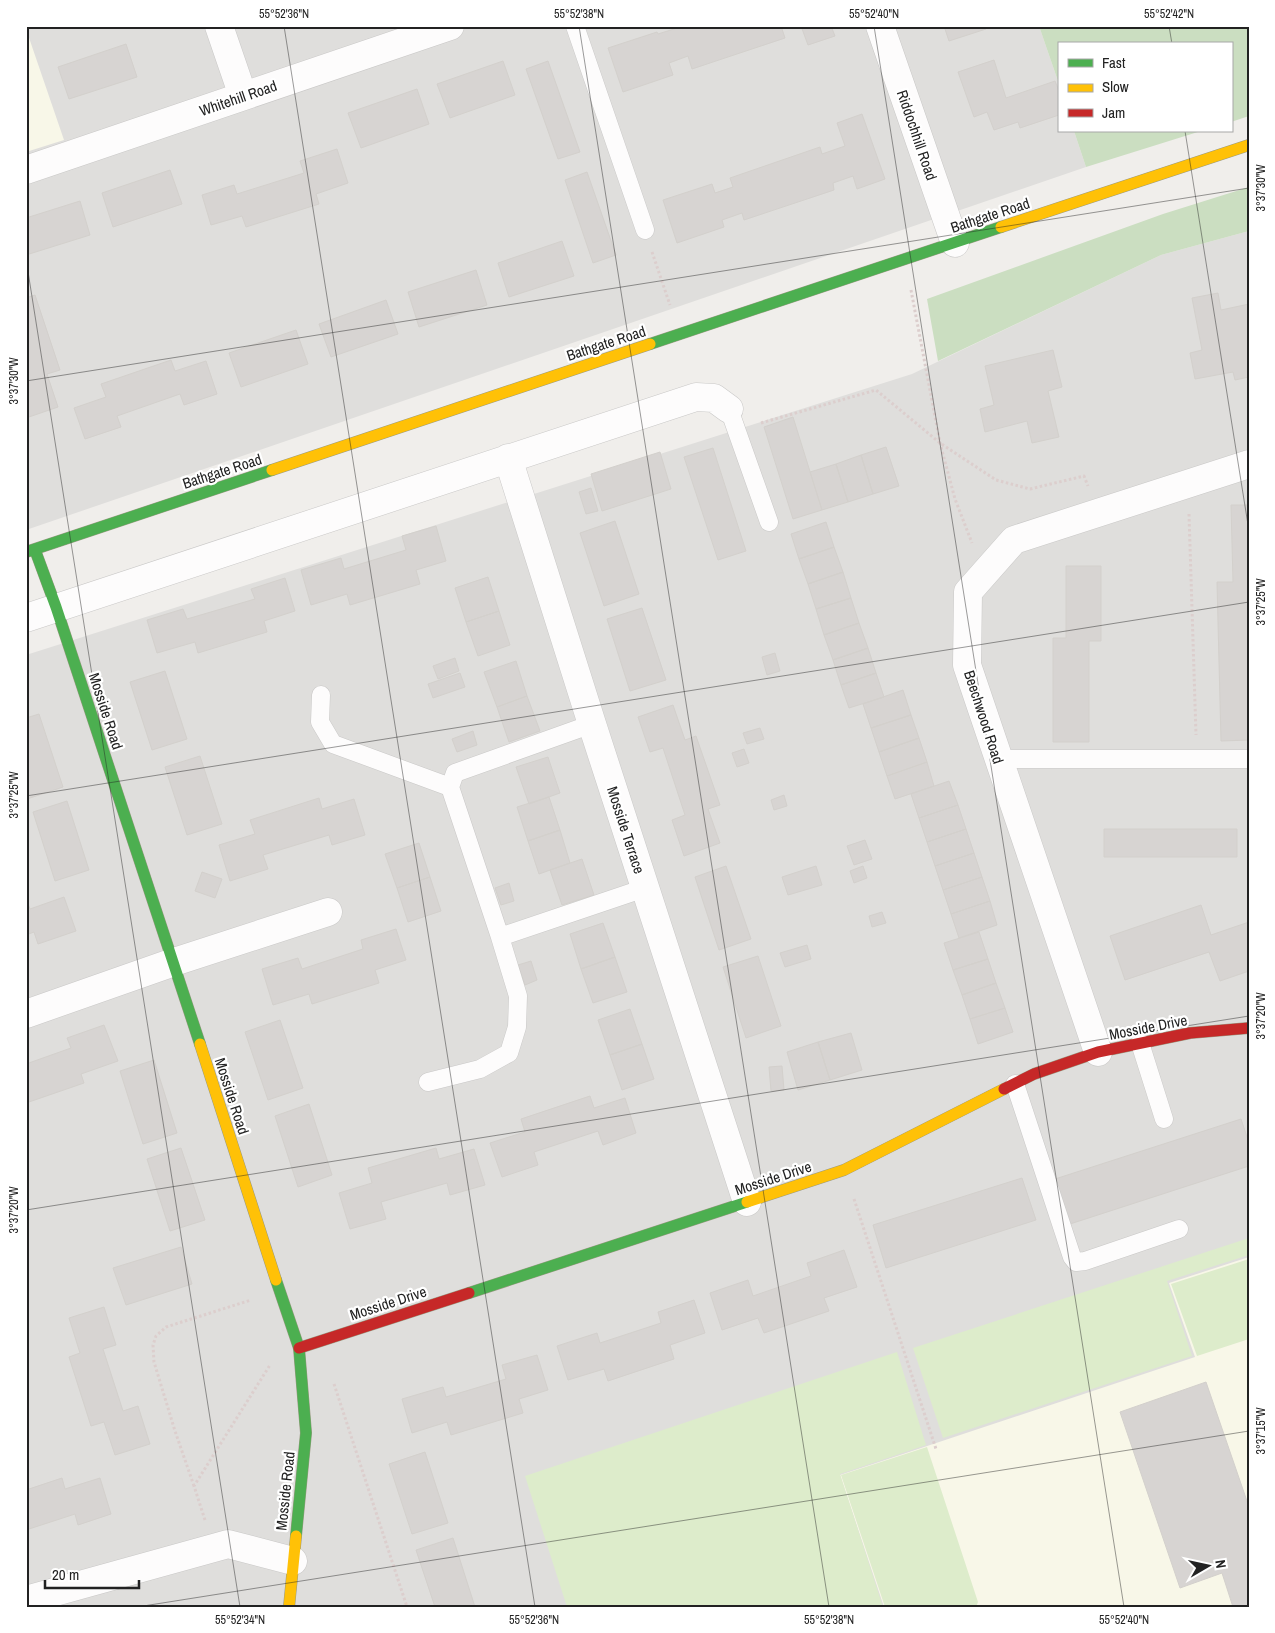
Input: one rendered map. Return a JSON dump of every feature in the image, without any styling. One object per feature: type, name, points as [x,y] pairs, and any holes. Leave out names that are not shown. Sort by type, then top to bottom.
[{"type":"street","points":[[219,26],[243,96]]},
{"type":"street","name":"Whitehill Road","points":[[26,170],[450,26]]},
{"type":"street","name":"Riddochhill Road","points":[[880,26],[955,243]]},
{"type":"street","name":"Bathgate Road","points":[[30,551],[1249,145]]},
{"type":"street","points":[[26,618],[696,397],[714,398],[732,420]]},
{"type":"street","name":"Mosside Terrace","points":[[508,458],[747,1202]]},
{"type":"street","name":"Beechwood Road","points":[[1098,1052],[967,665],[968,592],[1014,540],[1249,464]]},
{"type":"street","name":"Mosside Road","points":[[30,551],[56,607],[174,962],[299,1348],[306,1433],[289,1607]]},
{"type":"street","points":[[26,1014],[174,962],[328,912]]},
{"type":"street","name":"Mosside Drive","points":[[299,1348],[844,1170],[1034,1074],[1098,1052],[1190,1032],[1249,1028]]},
{"type":"street","points":[[26,1600],[228,1544],[293,1561]]},
{"type":"lane","points":[[575,26],[645,230]]},
{"type":"lane","points":[[732,420],[769,522]]},
{"type":"lane","points":[[321,695],[320,722],[333,744],[450,786]]},
{"type":"lane","points":[[428,1082],[480,1069],[509,1053],[517,1028],[518,996],[450,786],[455,773],[592,724]]},
{"type":"lane","points":[[998,759],[1197,758],[1249,760]]},
{"type":"lane","points":[[500,938],[645,888]]},
{"type":"lane","points":[[1140,1044],[1164,1119]]},
{"type":"lane","points":[[1015,1084],[1072,1257],[1076,1262],[1085,1261],[1179,1229]]},
{"type":"path","points":[[645,230],[680,334]]},
{"type":"path","points":[[906,260],[940,443],[955,499],[977,555],[987,570]]},
{"type":"path","points":[[732,420],[876,390],[940,443],[996,480],[1030,489],[1084,476],[1097,513]]},
{"type":"path","points":[[1188,484],[1197,758]]},
{"type":"path","points":[[844,1170],[936,1449]]},
{"type":"path","points":[[213,1548],[154,1362],[153,1345],[156,1336],[166,1327],[255,1299],[284,1306]]},
{"type":"path","points":[[320,1341],[407,1607]]},
{"type":"path","points":[[194,1486],[277,1355],[299,1348]]},
{"type":"shaded area","points":[[26,26],[1039,26],[1058,81],[1058,132],[1074,132],[1086,167],[26,530]]},
{"type":"shaded area","points":[[26,29],[64,140],[26,152]]},
{"type":"shaded area","points":[[1249,231],[1249,1607],[26,1607],[26,655],[912,374],[1161,255]]},
{"type":"shaded area","points":[[1249,1257],[1249,1607],[884,1607],[840,1475],[1195,1357],[1169,1283]]},
{"type":"green space","points":[[1039,26],[1249,26],[1249,116],[1232,122],[1232,42],[1058,42],[1058,81]]},
{"type":"green space","points":[[1074,132],[1198,132],[1086,167]]},
{"type":"green space","points":[[1249,187],[1249,231],[1161,255],[938,361],[927,299],[1163,214]]},
{"type":"green space","points":[[1249,1238],[1249,1255],[1167,1281],[1192,1356],[943,1438],[913,1348]]},
{"type":"green space","points":[[1249,1259],[1249,1339],[1197,1356],[1171,1284]]},
{"type":"green space","points":[[897,1352],[926,1445],[840,1474],[883,1607],[567,1607],[525,1476]]},
{"type":"green space","points":[[927,1447],[978,1602],[976,1607],[885,1607],[841,1475]]},
{"type":"building","points":[[676,26],[781,26],[785,38],[692,69],[688,56],[669,63],[673,75],[623,92],[608,48],[657,32],[658,34],[677,28]]},
{"type":"building","points":[[801,26],[831,26],[835,36],[808,45]]},
{"type":"building","points":[[944,26],[985,26],[986,29],[949,41]]},
{"type":"building","points":[[126,44],[137,77],[69,99],[58,67]]},
{"type":"building","points":[[994,60],[1006,98],[1055,81],[1058,88],[1058,115],[1020,128],[1018,122],[994,130],[987,112],[974,117],[958,72]]},
{"type":"building","points":[[503,61],[515,95],[450,118],[437,84]]},
{"type":"building","points":[[548,61],[580,152],[558,159],[526,69]]},
{"type":"building","points":[[417,89],[429,124],[361,148],[348,113]]},
{"type":"building","points":[[862,114],[885,179],[857,189],[853,176],[833,183],[834,190],[744,220],[742,213],[722,220],[724,227],[677,243],[663,200],[712,184],[715,193],[733,187],[730,178],[820,147],[822,154],[845,146],[837,123]]},
{"type":"building","points":[[337,149],[348,183],[316,194],[319,204],[246,227],[242,216],[211,225],[202,195],[234,185],[237,194],[304,173],[300,161]]},
{"type":"building","points":[[170,170],[182,204],[113,227],[102,193]]},
{"type":"building","points":[[587,172],[616,255],[593,263],[565,180]]},
{"type":"building","points":[[80,201],[90,235],[26,255],[26,218]]},
{"type":"building","points":[[562,241],[574,276],[509,297],[498,263]]},
{"type":"building","points":[[476,270],[487,305],[419,327],[408,292]]},
{"type":"building","points":[[1218,293],[1221,310],[1249,304],[1249,377],[1235,380],[1233,372],[1195,379],[1190,353],[1202,350],[1192,298]]},
{"type":"building","points":[[35,295],[60,370],[47,374],[58,407],[26,418],[26,298]]},
{"type":"building","points":[[386,300],[398,334],[331,357],[319,324]]},
{"type":"building","points":[[296,330],[308,364],[241,387],[229,353]]},
{"type":"building","points":[[1053,350],[1062,387],[1048,391],[1059,437],[1032,443],[1027,421],[985,432],[980,409],[994,405],[985,366]]},
{"type":"building","points":[[171,360],[175,371],[206,361],[217,394],[184,405],[180,394],[117,416],[121,427],[85,439],[74,408],[106,397],[101,384]]},
{"type":"building","points":[[793,417],[822,510],[793,519],[764,427]]},
{"type":"building","points":[[886,447],[899,486],[873,494],[861,455]]},
{"type":"building","points":[[713,448],[746,551],[718,560],[684,457]]},
{"type":"building","points":[[660,452],[671,489],[602,511],[591,474]]},
{"type":"building","points":[[861,455],[873,494],[848,502],[836,464]]},
{"type":"building","points":[[836,464],[848,502],[822,510],[810,472]]},
{"type":"building","points":[[591,488],[598,511],[586,514],[579,492]]},
{"type":"building","points":[[1231,505],[1249,505],[1249,740],[1221,741],[1217,582],[1233,582]]},
{"type":"building","points":[[615,521],[639,594],[604,606],[580,533]]},
{"type":"building","points":[[826,522],[834,547],[799,559],[791,534]]},
{"type":"building","points":[[436,526],[446,561],[416,570],[420,584],[350,605],[347,594],[311,605],[301,570],[341,558],[344,569],[406,550],[402,536]]},
{"type":"building","points":[[834,547],[843,572],[808,584],[799,559]]},
{"type":"building","points":[[1066,566],[1101,566],[1101,641],[1089,641],[1089,742],[1053,742],[1053,638],[1066,638]]},
{"type":"building","points":[[843,572],[851,598],[816,609],[808,584]]},
{"type":"building","points":[[488,577],[499,611],[466,622],[455,588]]},
{"type":"building","points":[[285,578],[295,611],[264,621],[267,632],[198,653],[195,642],[157,653],[147,620],[183,609],[187,619],[255,599],[251,589]]},
{"type":"building","points":[[851,598],[859,623],[824,635],[816,609]]},
{"type":"building","points":[[642,608],[666,680],[630,691],[607,619]]},
{"type":"building","points":[[499,611],[510,645],[478,656],[466,622]]},
{"type":"building","points":[[859,623],[868,648],[833,660],[824,635]]},
{"type":"building","points":[[868,648],[876,673],[841,685],[833,660]]},
{"type":"building","points":[[775,653],[780,671],[767,675],[762,657]]},
{"type":"building","points":[[455,658],[459,671],[438,679],[433,666]]},
{"type":"building","points":[[516,661],[527,696],[497,707],[484,672]]},
{"type":"building","points":[[165,671],[187,739],[152,750],[130,682]]},
{"type":"building","points":[[460,673],[465,687],[433,698],[428,684]]},
{"type":"building","points":[[876,673],[884,697],[849,708],[841,685]]},
{"type":"building","points":[[903,690],[911,715],[871,728],[863,704]]},
{"type":"building","points":[[527,696],[540,731],[509,742],[497,707]]},
{"type":"building","points":[[673,705],[685,740],[696,736],[720,805],[708,809],[720,843],[684,856],[672,820],[685,815],[663,748],[650,752],[638,717]]},
{"type":"building","points":[[39,714],[63,787],[27,799],[26,718]]},
{"type":"building","points":[[911,715],[919,738],[879,752],[871,728]]},
{"type":"building","points":[[760,728],[764,739],[747,744],[743,733]]},
{"type":"building","points":[[473,731],[477,745],[457,752],[452,739]]},
{"type":"building","points":[[919,738],[927,762],[887,776],[879,752]]},
{"type":"building","points":[[744,749],[749,763],[737,767],[732,753]]},
{"type":"building","points":[[200,756],[222,824],[187,835],[165,767]]},
{"type":"building","points":[[548,757],[560,793],[529,804],[516,767]]},
{"type":"building","points":[[927,762],[934,786],[895,799],[887,776]]},
{"type":"building","points":[[949,781],[958,805],[919,818],[911,794]]},
{"type":"building","points":[[784,795],[787,806],[774,810],[771,800]]},
{"type":"building","points":[[549,797],[560,830],[528,841],[517,807]]},
{"type":"building","points":[[319,798],[322,809],[354,799],[365,835],[332,845],[329,835],[263,855],[268,869],[230,881],[219,845],[255,834],[250,820]]},
{"type":"building","points":[[67,801],[89,870],[55,881],[33,812]]},
{"type":"building","points":[[958,805],[966,829],[927,842],[919,818]]},
{"type":"building","points":[[966,829],[974,853],[935,866],[927,842]]},
{"type":"building","points":[[1104,829],[1237,829],[1237,857],[1104,857]]},
{"type":"building","points":[[560,830],[570,863],[539,874],[528,841]]},
{"type":"building","points":[[865,840],[872,859],[854,865],[847,846]]},
{"type":"building","points":[[419,843],[430,877],[397,888],[385,854]]},
{"type":"building","points":[[974,853],[982,877],[943,890],[935,866]]},
{"type":"building","points":[[582,859],[594,895],[562,905],[550,870]]},
{"type":"building","points":[[726,866],[751,939],[719,950],[695,877]]},
{"type":"building","points":[[816,866],[822,885],[788,895],[782,877]]},
{"type":"building","points":[[863,866],[867,878],[854,883],[850,871]]},
{"type":"building","points":[[202,872],[222,879],[215,898],[195,891]]},
{"type":"building","points":[[430,877],[441,911],[408,922],[397,888]]},
{"type":"building","points":[[982,877],[990,901],[951,914],[943,890]]},
{"type":"building","points":[[509,883],[514,901],[501,905],[495,888]]},
{"type":"building","points":[[64,897],[76,931],[38,944],[34,932],[26,935],[26,899],[30,909]]},
{"type":"building","points":[[990,901],[997,925],[959,938],[951,914]]},
{"type":"building","points":[[1201,905],[1211,935],[1249,922],[1249,971],[1220,981],[1209,952],[1125,980],[1110,936]]},
{"type":"building","points":[[882,912],[886,923],[872,927],[869,916]]},
{"type":"building","points":[[603,923],[615,957],[581,969],[570,934]]},
{"type":"building","points":[[396,929],[406,960],[375,970],[379,983],[312,1004],[309,994],[273,1005],[262,969],[298,958],[302,969],[363,949],[361,940]]},
{"type":"building","points":[[979,932],[988,959],[953,970],[944,943]]},
{"type":"building","points":[[807,945],[811,959],[785,967],[780,953]]},
{"type":"building","points":[[758,956],[781,1026],[746,1038],[723,967]]},
{"type":"building","points":[[615,957],[627,992],[593,1003],[581,969]]},
{"type":"building","points":[[988,959],[996,983],[962,995],[953,970]]},
{"type":"building","points":[[531,961],[537,980],[525,985],[518,965]]},
{"type":"building","points":[[996,983],[1005,1008],[970,1019],[962,995]]},
{"type":"building","points":[[1005,1008],[1013,1032],[978,1044],[970,1019]]},
{"type":"building","points":[[630,1009],[642,1044],[610,1055],[598,1020]]},
{"type":"building","points":[[280,1020],[303,1088],[268,1100],[245,1032]]},
{"type":"building","points":[[104,1025],[118,1061],[81,1074],[84,1083],[26,1103],[26,1064],[71,1048],[67,1038]]},
{"type":"building","points":[[851,1033],[862,1070],[830,1080],[818,1042]]},
{"type":"building","points":[[818,1042],[830,1080],[798,1090],[787,1052]]},
{"type":"building","points":[[642,1044],[654,1079],[622,1090],[610,1055]]},
{"type":"building","points":[[154,1060],[177,1133],[143,1144],[120,1071]]},
{"type":"building","points":[[782,1066],[784,1090],[771,1091],[769,1067]]},
{"type":"building","points":[[590,1096],[594,1108],[625,1098],[636,1133],[603,1145],[598,1131],[534,1152],[538,1165],[502,1177],[490,1143],[525,1132],[521,1119]]},
{"type":"building","points":[[309,1104],[332,1175],[298,1187],[275,1116]]},
{"type":"building","points":[[1241,1119],[1249,1143],[1249,1166],[1070,1224],[1055,1179]]},
{"type":"building","points":[[181,1148],[205,1220],[170,1231],[147,1159]]},
{"type":"building","points":[[436,1148],[439,1159],[474,1149],[485,1185],[450,1195],[447,1183],[381,1202],[386,1219],[350,1229],[339,1193],[372,1183],[368,1168]]},
{"type":"building","points":[[1022,1178],[1036,1220],[886,1268],[873,1225]]},
{"type":"building","points":[[181,1247],[192,1284],[126,1305],[113,1268]]},
{"type":"building","points":[[844,1250],[857,1287],[824,1298],[829,1311],[764,1333],[758,1318],[722,1330],[710,1293],[748,1280],[753,1296],[811,1276],[807,1263]]},
{"type":"building","points":[[694,1300],[705,1333],[670,1345],[674,1359],[608,1381],[604,1369],[568,1380],[557,1346],[597,1333],[600,1343],[661,1323],[658,1312]]},
{"type":"building","points":[[104,1307],[116,1345],[103,1349],[123,1411],[138,1406],[150,1444],[115,1455],[104,1422],[91,1426],[69,1357],[80,1353],[69,1318]]},
{"type":"building","points":[[537,1355],[548,1390],[519,1399],[523,1413],[451,1435],[447,1422],[412,1433],[402,1399],[443,1387],[446,1397],[506,1379],[502,1365]]},
{"type":"building","points":[[1206,1382],[1249,1507],[1249,1607],[1233,1607],[1222,1573],[1180,1588],[1120,1412]]},
{"type":"building","points":[[425,1452],[448,1523],[412,1534],[389,1464]]},
{"type":"building","points":[[62,1478],[65,1489],[100,1478],[111,1514],[78,1525],[75,1514],[26,1530],[26,1490]]},
{"type":"building","points":[[453,1538],[475,1607],[435,1607],[416,1550]]},
{"type":"traffic: fast","points":[[650,344],[1001,227]]},
{"type":"traffic: fast","points":[[26,552],[272,470]]},
{"type":"traffic: fast","points":[[35,550],[56,607],[200,1044]]},
{"type":"traffic: fast","points":[[469,1293],[747,1202]]},
{"type":"traffic: fast","points":[[276,1280],[299,1348],[306,1433],[296,1536]]},
{"type":"traffic: slow","points":[[1001,227],[1249,145]]},
{"type":"traffic: slow","points":[[272,470],[650,344]]},
{"type":"traffic: slow","points":[[200,1044],[276,1280]]},
{"type":"traffic: slow","points":[[747,1202],[844,1170],[1004,1089]]},
{"type":"traffic: slow","points":[[289,1607],[296,1536]]},
{"type":"traffic: jam","points":[[1004,1089],[1034,1074],[1098,1052],[1190,1033],[1249,1028]]},
{"type":"traffic: jam","points":[[299,1348],[469,1293]]}]
